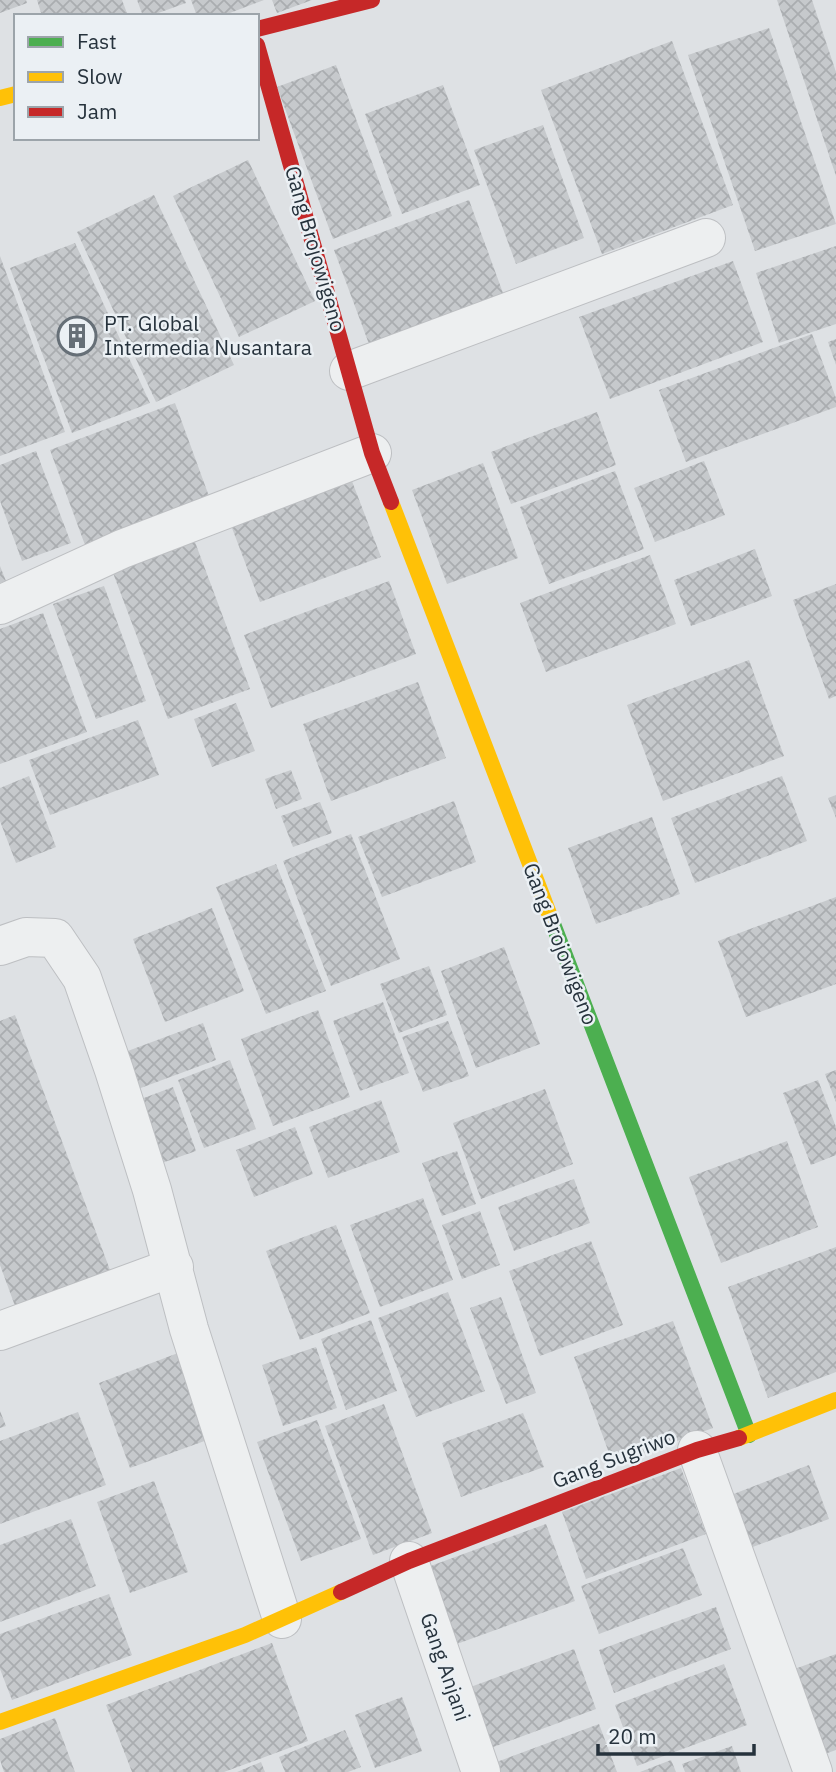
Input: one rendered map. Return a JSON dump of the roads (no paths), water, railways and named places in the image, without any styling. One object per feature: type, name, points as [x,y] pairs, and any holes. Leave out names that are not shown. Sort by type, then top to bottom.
[{"type":"street","points":[[259,28],[372,0]]},
{"type":"street","name":"Gang Brojowigeno","points":[[259,52],[372,453],[749,1435]]},
{"type":"street","points":[[349,371],[706,238]]},
{"type":"street","points":[[0,605],[122,549],[372,453]]},
{"type":"street","points":[[0,946],[26,937],[55,938],[82,978],[148,1177],[189,1329],[282,1619]]},
{"type":"street","points":[[0,1331],[174,1267]]},
{"type":"street","name":"Gang Sugriwo","points":[[0,1722],[245,1635],[409,1561],[697,1450],[749,1435],[836,1400]]},
{"type":"street","points":[[697,1450],[813,1772]]},
{"type":"street","name":"Gang Anjani","points":[[409,1561],[481,1772]]},
{"type":"place","name":"PT. Global Intermedia Nusantara","points":[[77,336]]}]
